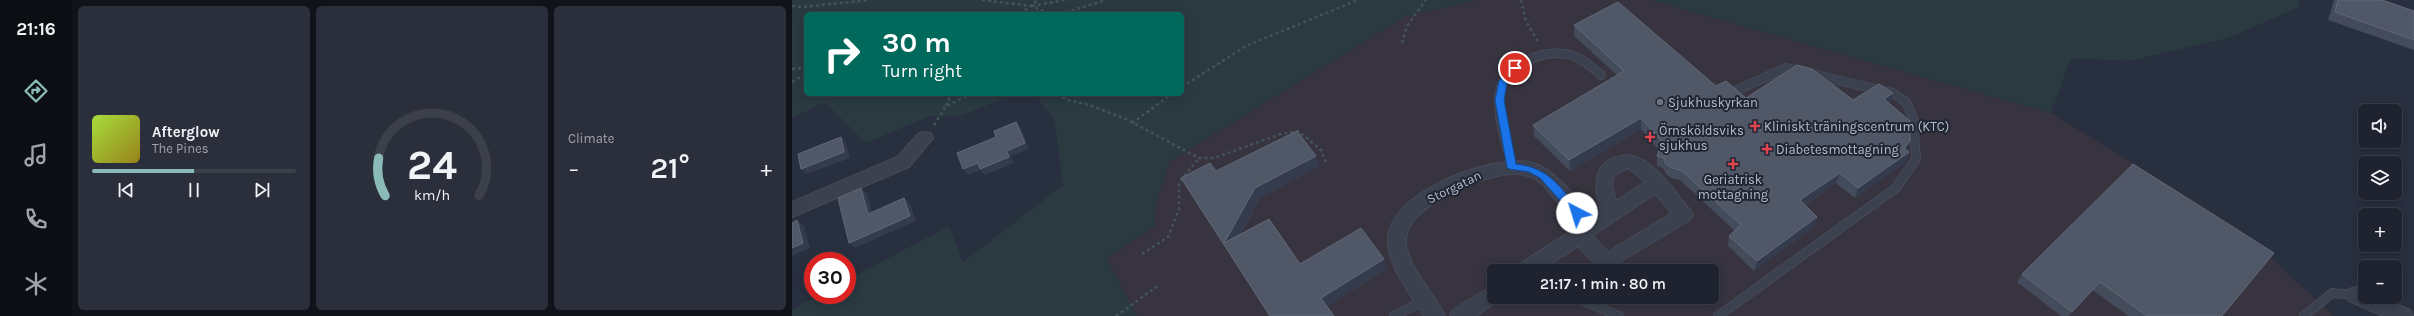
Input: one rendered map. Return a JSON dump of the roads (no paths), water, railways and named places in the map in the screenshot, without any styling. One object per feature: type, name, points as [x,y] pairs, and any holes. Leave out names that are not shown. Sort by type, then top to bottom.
[{"type":"street","points":[[792,210],[904,162],[925,138]]},
{"type":"street","points":[[1579,235],[1606,262],[1684,214],[1635,163],[1626,162],[1613,166],[1608,170],[1603,182],[1611,214]]},
{"type":"street","name":"Storgatan","points":[[1435,316],[1399,253],[1396,235],[1401,223],[1411,210],[1427,198],[1480,173],[1512,167],[1530,169],[1543,175],[1577,213],[1581,229],[1579,235]]},
{"type":"street","points":[[1536,264],[1656,184]]},
{"type":"street","points":[[2356,295],[2403,316]]},
{"type":"street","points":[[1460,316],[1487,298]]},
{"type":"lane","points":[[1512,167],[1499,100],[1502,85],[1515,68],[1526,61],[1556,54],[1570,55],[1580,59],[1601,75]]},
{"type":"lane","points":[[1718,316],[1896,188],[1916,159],[1913,118],[1906,102],[1893,93],[1786,68],[1735,91]]},
{"type":"lane","points":[[2304,316],[2332,293],[2356,295]]},
{"type":"lane","points":[[1394,316],[1425,300]]},
{"type":"lane","points":[[1591,304],[1619,316]]},
{"type":"place","name":"Sjukhuskyrkan","points":[[1660,102]]},
{"type":"place","name":"Kliniskt träningscentrum (KTC)","points":[[1755,126]]},
{"type":"place","name":"Örnsköldsviks sjukhus","points":[[1650,137]]},
{"type":"place","name":"Diabetesmottagning","points":[[1767,149]]},
{"type":"place","name":"Geriatrisk mottagning","points":[[1733,164]]}]
